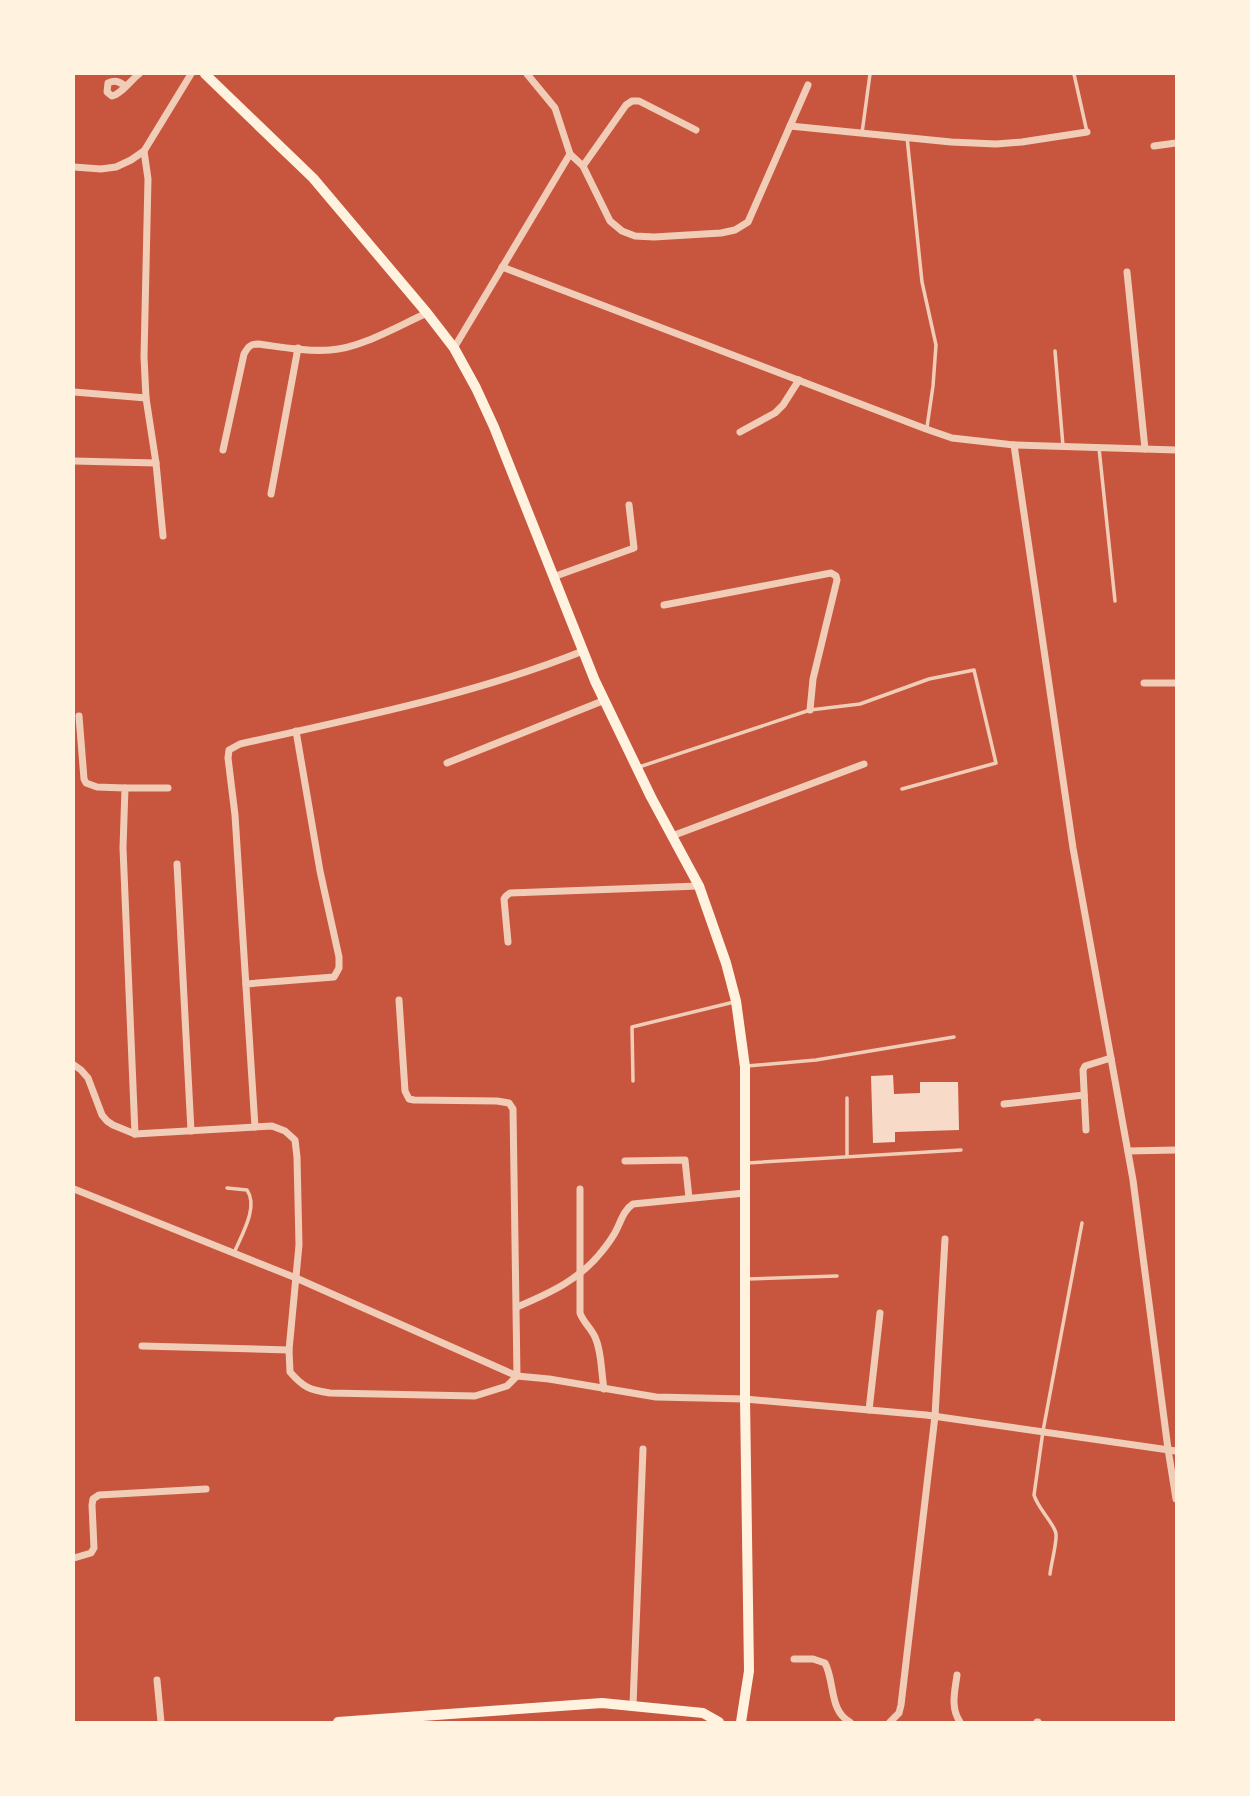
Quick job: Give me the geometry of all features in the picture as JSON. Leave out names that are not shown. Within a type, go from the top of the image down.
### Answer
[{"type":"main road","points":[[211,75],[313,178],[454,348],[494,427],[604,701],[699,886],[718,938],[736,1001],[745,1066],[745,1399],[749,1671],[741,1723]]},
{"type":"main road","points":[[342,1722],[418,1720],[602,1703],[703,1713],[719,1723]]},
{"type":"street","points":[[125,86],[139,74]]},
{"type":"street","points":[[74,167],[116,167],[145,151],[191,74]]},
{"type":"street","points":[[527,74],[555,108],[570,154],[583,166],[610,221],[622,232],[654,237],[721,233],[734,230],[748,222],[808,85]]},
{"type":"street","points":[[583,166],[626,105],[632,101],[639,101],[696,130]]},
{"type":"street","points":[[790,126],[996,144],[1087,132]]},
{"type":"street","points":[[1154,146],[1177,144]]},
{"type":"street","points":[[145,151],[148,179],[144,357],[146,398],[163,536]]},
{"type":"street","points":[[454,348],[570,154]]},
{"type":"street","points":[[502,267],[952,438],[1014,445],[1177,450]]},
{"type":"street","points":[[1127,272],[1144,449]]},
{"type":"street","points":[[223,450],[247,347],[258,344],[333,350],[363,342],[427,313]]},
{"type":"street","points":[[271,494],[298,348]]},
{"type":"street","points":[[740,432],[775,413],[799,380]]},
{"type":"street","points":[[74,392],[146,398]]},
{"type":"street","points":[[1014,445],[1073,848],[1133,1180],[1177,1499]]},
{"type":"street","points":[[74,460],[156,463]]},
{"type":"street","points":[[553,577],[634,548],[629,505]]},
{"type":"street","points":[[664,605],[831,573],[836,576],[813,679],[810,710]]},
{"type":"street","points":[[255,1127],[229,750],[240,744],[414,705],[550,664],[583,651]]},
{"type":"street","points":[[1144,683],[1177,683]]},
{"type":"street","points":[[447,763],[604,701]]},
{"type":"street","points":[[79,716],[83,779],[86,783],[97,787],[167,788]]},
{"type":"street","points":[[246,984],[334,977],[339,968],[296,731]]},
{"type":"street","points":[[672,836],[864,764]]},
{"type":"street","points":[[125,788],[123,848],[135,1133]]},
{"type":"street","points":[[177,864],[191,1130]]},
{"type":"street","points":[[508,942],[504,899],[510,893],[699,886]]},
{"type":"street","points":[[74,1065],[88,1078],[102,1115],[107,1121],[135,1133],[272,1126],[285,1131],[295,1140],[299,1245],[289,1350],[290,1372],[300,1383],[309,1390],[330,1393],[475,1396],[506,1386],[517,1376],[513,1109],[509,1103],[497,1101],[408,1099],[405,1091],[399,1000]]},
{"type":"street","points":[[1086,1129],[1083,1070],[1086,1066],[1111,1058]]},
{"type":"street","points":[[1004,1104],[1084,1095]]},
{"type":"street","points":[[1128,1151],[1177,1150]]},
{"type":"street","points":[[625,1161],[685,1160],[689,1198]]},
{"type":"street","points":[[74,1189],[296,1278],[517,1376],[656,1397],[745,1399],[935,1416],[1172,1450]]},
{"type":"street","points":[[580,1189],[580,1312],[594,1333],[604,1389]]},
{"type":"street","points":[[517,1307],[545,1295],[581,1274],[614,1236],[626,1208],[633,1204],[745,1193]]},
{"type":"street","points":[[890,1723],[899,1713],[901,1705],[935,1416],[945,1239]]},
{"type":"street","points":[[869,1410],[880,1312]]},
{"type":"street","points":[[142,1346],[289,1350]]},
{"type":"street","points":[[633,1705],[643,1449]]},
{"type":"street","points":[[74,1558],[91,1553],[94,1548],[92,1505],[93,1499],[99,1495],[206,1489]]},
{"type":"street","points":[[794,1659],[813,1659],[825,1663],[836,1707],[841,1718],[850,1723]]},
{"type":"street","points":[[957,1675],[953,1700],[960,1723]]},
{"type":"street","points":[[157,1680],[161,1723]]},
{"type":"lane","points":[[862,133],[870,74]]},
{"type":"lane","points":[[1074,74],[1087,132]]},
{"type":"lane","points":[[907,137],[922,282],[936,345],[926,429]]},
{"type":"lane","points":[[1055,351],[1063,446]]},
{"type":"lane","points":[[1099,448],[1115,601]]},
{"type":"lane","points":[[637,768],[810,710],[860,705],[929,679],[974,670],[996,763],[902,789]]},
{"type":"lane","points":[[633,1081],[632,1027],[736,1001]]},
{"type":"lane","points":[[745,1066],[816,1060],[954,1037]]},
{"type":"lane","points":[[847,1098],[847,1156]]},
{"type":"lane","points":[[745,1163],[961,1150]]},
{"type":"lane","points":[[227,1188],[247,1190],[252,1199],[249,1215],[234,1252]]},
{"type":"lane","points":[[1050,1574],[1056,1534],[1034,1495],[1043,1431],[1082,1223]]},
{"type":"lane","points":[[745,1279],[836,1276]]},
{"type":"building","points":[[893,1075],[894,1094],[920,1093],[920,1082],[958,1082],[959,1130],[895,1132],[895,1142],[873,1143],[871,1076]]}]
